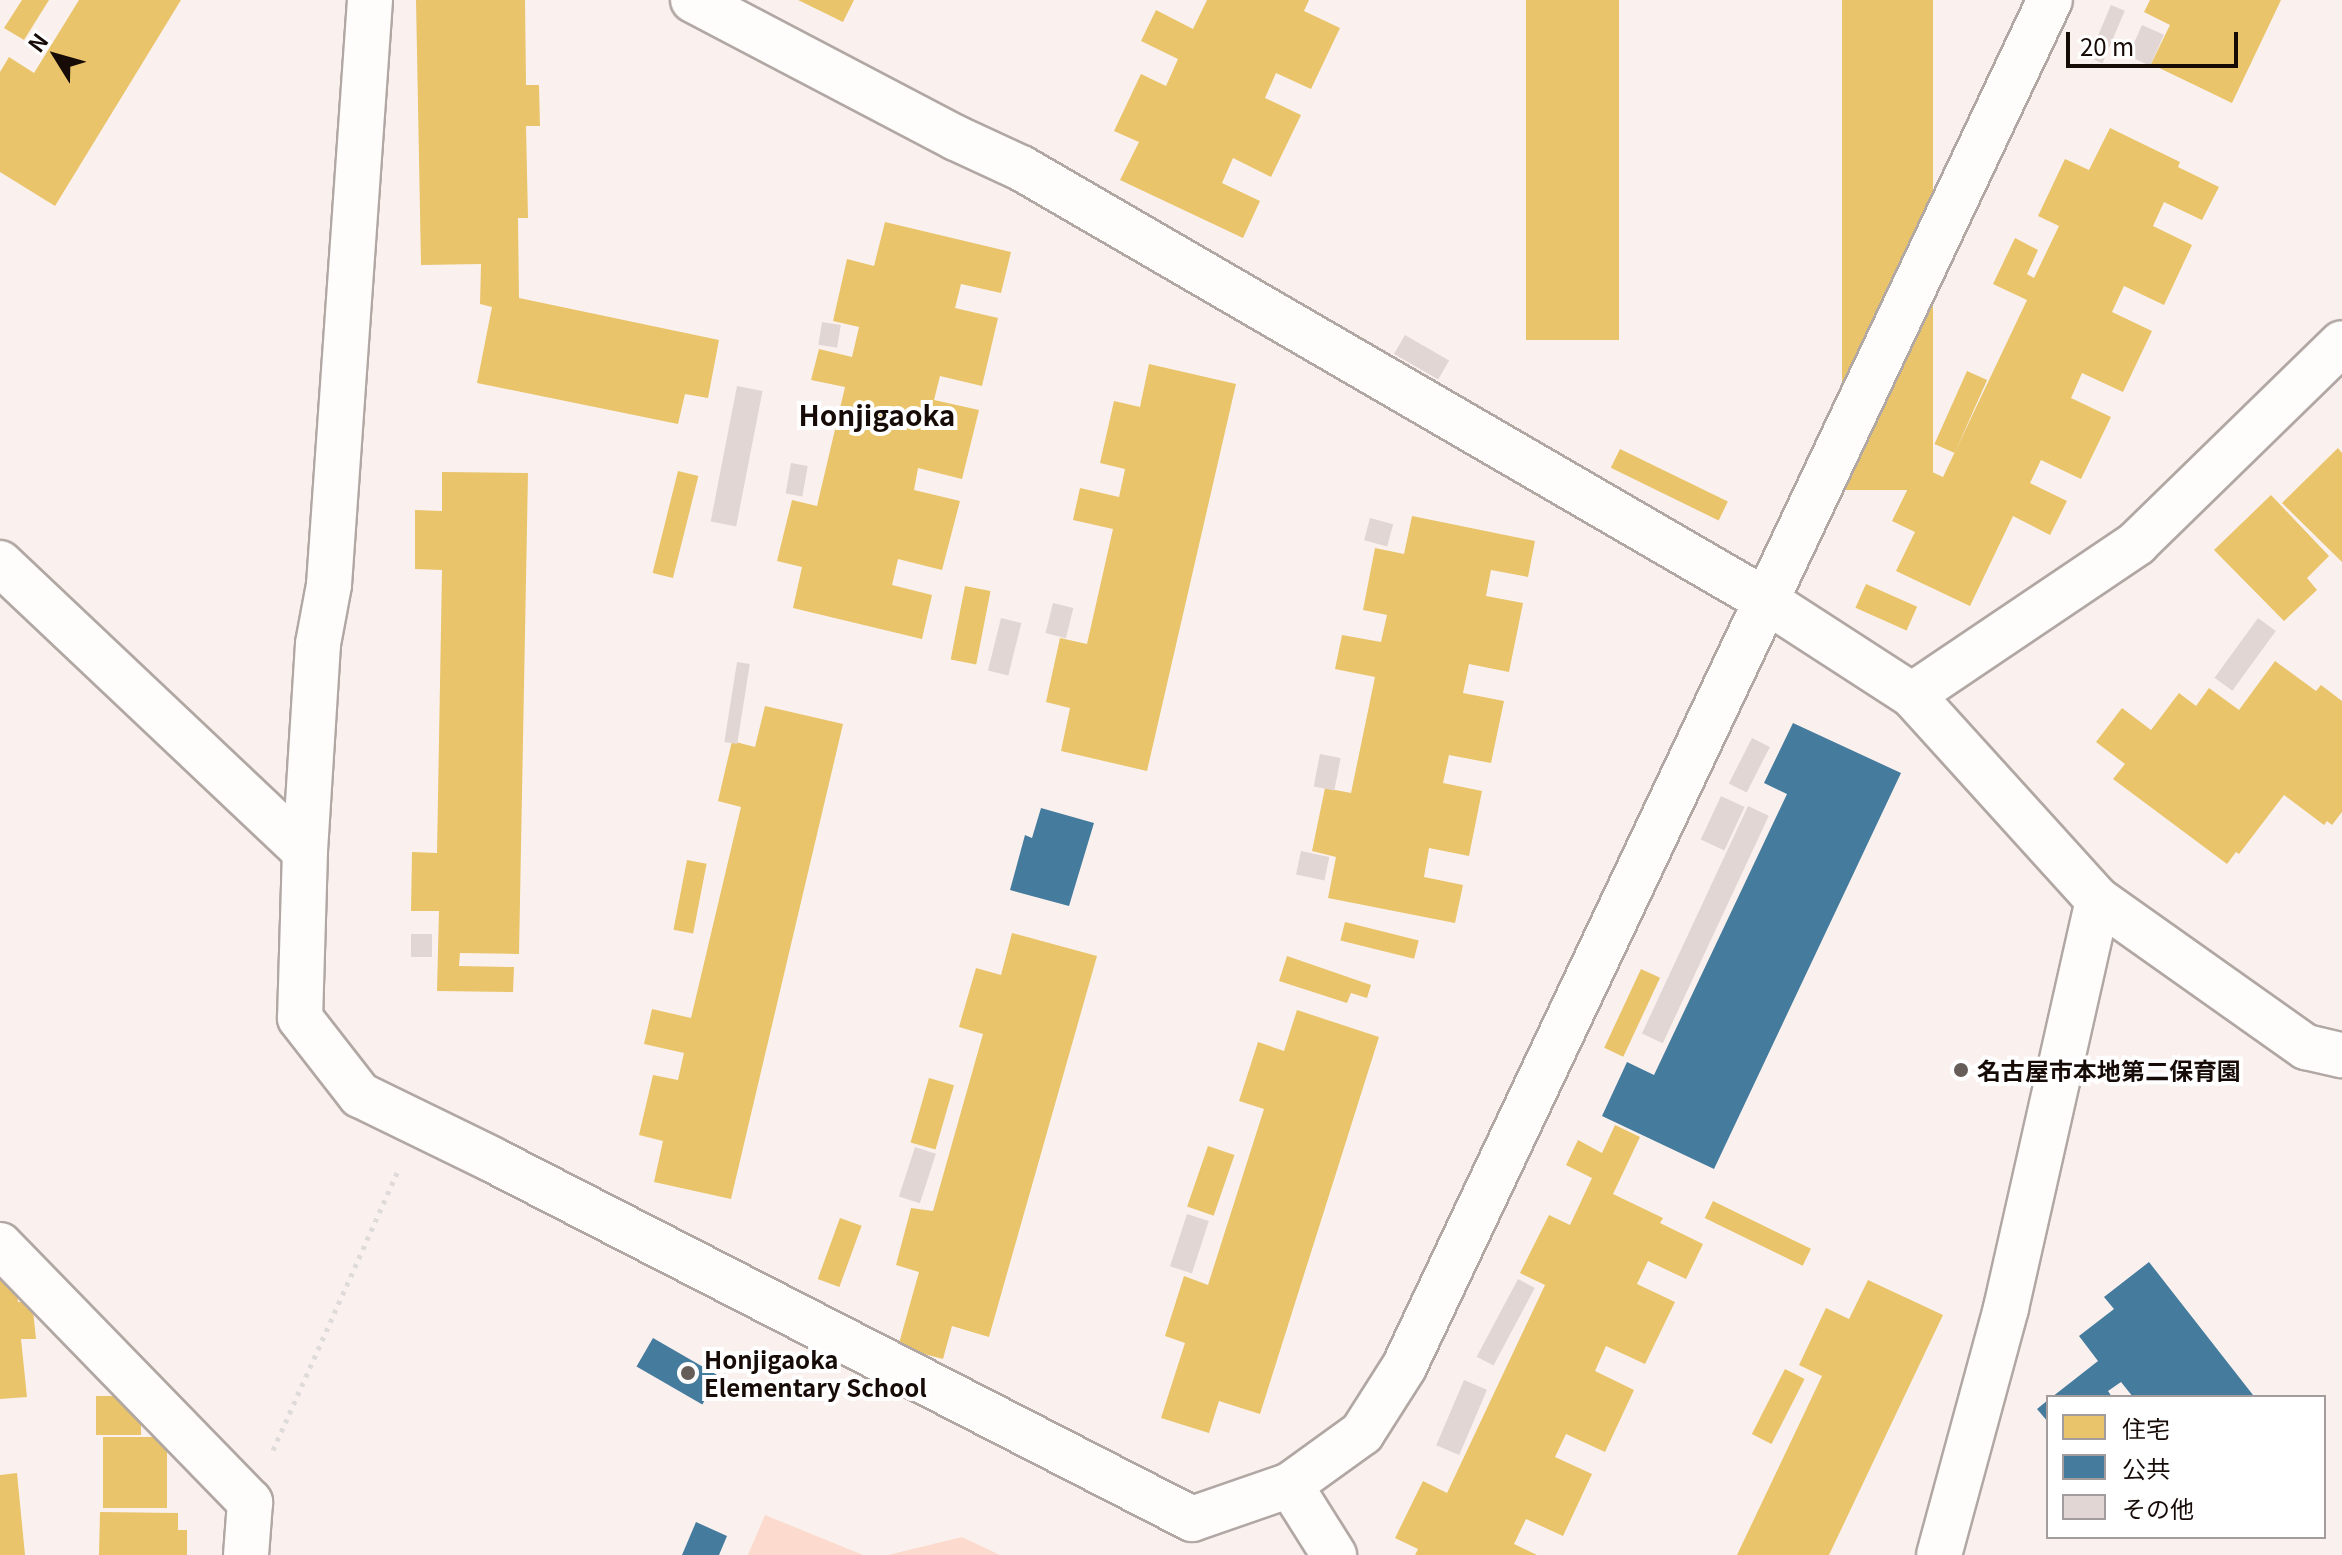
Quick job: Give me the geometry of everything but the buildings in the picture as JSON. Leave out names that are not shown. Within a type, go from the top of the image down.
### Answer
[{"type":"street","points":[[370,0],[329,585],[318,644],[305,851],[300,1018],[360,1095],[1192,1519],[1290,1485],[1362,1433],[1404,1367],[2050,0]]},
{"type":"street","points":[[693,0],[956,138],[1021,168],[1765,600],[1912,695],[2098,900],[2306,1047],[2342,1055]]},
{"type":"street","points":[[1912,695],[2137,543],[2342,343]]},
{"type":"street","points":[[0,563],[305,851]]},
{"type":"street","points":[[1939,1555],[2006,1308],[2098,900]]},
{"type":"street","points":[[0,1245],[250,1502],[246,1555]]},
{"type":"street","points":[[1290,1485],[1334,1555]]},
{"type":"path","points":[[250,1502],[418,1124]]},
{"type":"shaded area","points":[[765,1515],[863,1555],[748,1555]]},
{"type":"shaded area","points":[[962,1537],[1000,1555],[888,1555]]},
{"type":"place","name":"名古屋市本地第二保育園","points":[[1961,1070]]},
{"type":"place","name":"Honjigaoka Elementary School","points":[[688,1373]]},
{"type":"district","name":"Honjigaoka","points":[[877,414]]}]
